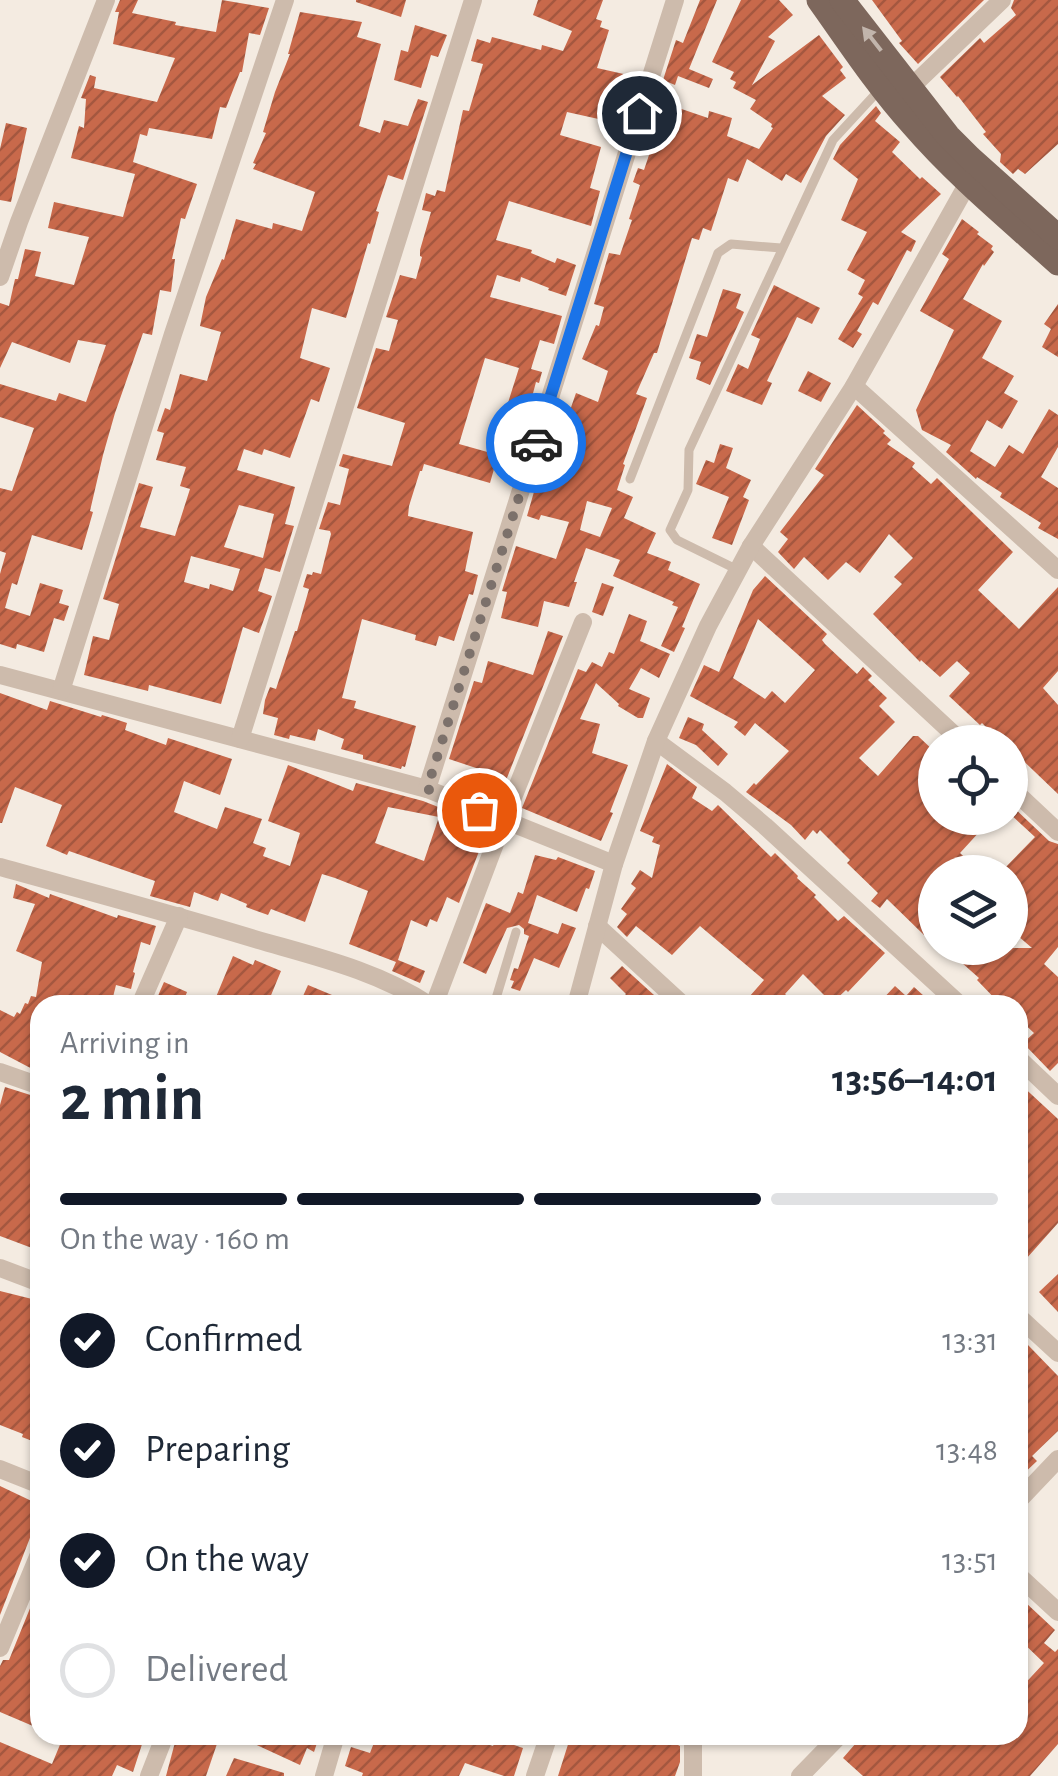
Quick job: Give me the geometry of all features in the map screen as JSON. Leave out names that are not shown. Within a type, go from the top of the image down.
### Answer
[{"type":"main road","points":[[818,0],[968,182],[1058,263]]},
{"type":"main road","points":[[842,0],[895,93],[1058,237]]},
{"type":"street","points":[[0,277],[9,220],[106,0]]},
{"type":"street","points":[[61,692],[173,334],[285,0]]},
{"type":"street","points":[[240,739],[473,0]]},
{"type":"street","points":[[427,789],[675,0]]},
{"type":"street","points":[[895,93],[1002,0]]},
{"type":"street","points":[[579,995],[614,864],[656,741],[708,626],[751,546],[854,386],[968,182]]},
{"type":"street","points":[[854,386],[1058,570]]},
{"type":"street","points":[[751,546],[944,725]]},
{"type":"street","points":[[436,995],[583,622]]},
{"type":"street","points":[[0,675],[427,789],[614,864]]},
{"type":"street","points":[[656,741],[765,826],[949,995]]},
{"type":"street","points":[[1028,804],[1058,832]]},
{"type":"street","points":[[0,867],[356,968],[415,995]]},
{"type":"street","points":[[144,995],[179,916]]},
{"type":"street","points":[[597,926],[671,995]]},
{"type":"street","points":[[1028,1068],[1058,1096]]},
{"type":"street","points":[[0,1072],[30,1082]]},
{"type":"street","points":[[0,1268],[30,1280]]},
{"type":"street","points":[[1028,1325],[1058,1353]]},
{"type":"street","points":[[1028,1490],[1058,1459]]},
{"type":"street","points":[[0,1469],[30,1482]]},
{"type":"street","points":[[0,1648],[30,1576]]},
{"type":"street","points":[[1028,1584],[1058,1612]]},
{"type":"street","points":[[149,1776],[161,1745]]},
{"type":"street","points":[[324,1776],[333,1745]]},
{"type":"street","points":[[535,1776],[546,1745]]},
{"type":"street","points":[[692,1776],[693,1745]]},
{"type":"street","points":[[800,1776],[830,1745]]},
{"type":"lane","points":[[738,570],[677,540],[670,530],[688,490],[689,450],[834,140],[895,93]]},
{"type":"lane","points":[[630,479],[718,253],[731,244],[782,248]]},
{"type":"lane","points":[[497,995],[516,932]]},
{"type":"building","points":[[120,0],[138,0],[132,13],[216,32],[222,0],[269,8],[260,35],[249,33],[242,72],[226,108],[220,107],[212,139],[149,128],[147,136],[140,134],[133,162],[197,184],[185,219],[181,218],[172,259],[171,292],[160,290],[152,335],[143,333],[115,413],[82,550],[32,535],[17,585],[12,583],[5,608],[30,616],[40,583],[63,590],[59,603],[69,606],[64,621],[54,618],[44,652],[17,644],[16,649],[0,644],[0,574],[6,553],[0,551],[0,488],[12,491],[34,428],[0,417],[0,384],[56,401],[59,393],[86,402],[106,345],[78,340],[70,363],[12,342],[0,368],[0,303],[9,306],[25,249],[41,252],[35,276],[74,285],[89,237],[48,228],[54,202],[123,217],[135,174],[71,158],[79,126],[84,128],[86,99],[81,98],[90,75],[96,77],[94,88],[157,102],[175,58],[113,44],[119,12],[115,12]]},
{"type":"building","points":[[356,0],[406,0],[401,17]]},
{"type":"building","points":[[538,0],[603,0],[596,19],[602,21],[600,27],[609,30],[597,68],[628,75],[612,122],[567,112],[560,135],[601,147],[590,188],[600,191],[591,226],[509,201],[496,240],[532,250],[531,253],[555,263],[557,258],[576,265],[566,296],[521,277],[520,282],[497,275],[490,297],[562,316],[554,344],[540,340],[531,369],[542,372],[528,412],[507,406],[519,368],[485,358],[459,444],[498,455],[490,483],[424,464],[409,506],[408,516],[473,532],[465,571],[478,575],[454,641],[439,636],[436,646],[415,640],[416,635],[362,619],[342,698],[356,701],[354,708],[416,726],[405,767],[401,769],[341,749],[344,739],[318,729],[315,741],[274,735],[278,718],[263,714],[265,700],[270,687],[276,689],[297,631],[309,589],[303,587],[307,574],[321,574],[331,534],[319,529],[328,502],[340,505],[349,469],[339,466],[343,454],[392,466],[405,423],[357,408],[376,348],[389,351],[398,320],[386,317],[400,275],[416,279],[431,212],[422,210],[426,193],[435,196],[437,190],[445,192],[463,110],[469,111],[483,64],[471,61],[477,39],[490,43],[492,37],[541,50],[542,45],[563,51],[572,31],[533,15]]},
{"type":"building","points":[[700,0],[717,0],[689,69],[713,79],[709,88],[678,76],[675,85],[663,80],[676,40],[683,43]]},
{"type":"building","points":[[741,0],[779,0],[793,15],[768,37],[775,41],[752,85],[819,35],[843,67],[840,70],[846,78],[822,96],[845,115],[826,136],[801,183],[786,174],[782,181],[747,159],[738,182],[728,178],[711,231],[703,228],[699,240],[692,238],[657,353],[636,394],[647,398],[617,490],[633,497],[624,518],[656,533],[647,553],[671,562],[668,570],[700,584],[682,627],[685,628],[674,652],[661,646],[678,607],[613,576],[620,560],[586,548],[569,607],[544,601],[538,627],[501,618],[507,592],[502,591],[516,546],[556,559],[569,522],[527,516],[538,478],[546,480],[576,393],[598,402],[608,371],[582,359],[604,307],[594,304],[609,253],[620,255],[632,220],[629,219],[640,185],[633,182],[638,168],[644,170],[662,116],[654,113],[658,101],[708,118],[709,111],[732,118],[727,136],[759,149],[773,128],[750,109],[756,100],[733,88],[736,82],[730,79],[734,72],[712,62]],"holes":[[[587,501],[612,508],[600,537],[580,530]]]},
{"type":"building","points":[[872,0],[984,0],[918,64],[899,43],[902,41]]},
{"type":"building","points":[[1014,0],[1058,0],[1058,144],[1025,174],[1018,169],[1013,174],[1000,162],[1001,154],[983,134],[986,132],[940,77],[980,38],[984,43],[1016,15],[1011,8]]},
{"type":"building","points":[[300,12],[362,22],[357,37],[381,44],[359,126],[380,133],[384,120],[408,126],[418,99],[428,102],[403,180],[388,175],[346,318],[312,308],[300,358],[330,368],[319,402],[311,399],[290,458],[264,449],[262,455],[244,449],[237,470],[295,487],[285,524],[294,526],[280,572],[265,568],[258,591],[272,596],[259,633],[243,627],[221,704],[149,685],[148,691],[84,675],[93,636],[109,640],[119,604],[103,599],[139,483],[153,487],[140,527],[175,536],[190,489],[180,486],[186,467],[156,460],[164,433],[157,431],[165,408],[170,410],[180,374],[207,381],[221,332],[200,326],[206,297],[224,260],[236,219],[272,229],[273,223],[302,231],[315,192],[253,169]],"holes":[[[239,505],[274,514],[263,558],[224,547]],[[191,556],[240,569],[233,591],[184,582]]]},
{"type":"building","points":[[415,25],[447,35],[438,57],[431,55],[421,88],[394,80],[401,50],[408,52]]},
{"type":"building","points":[[876,106],[881,113],[875,121],[900,142],[892,152],[941,194],[901,232],[916,241],[911,252],[907,250],[878,305],[873,302],[857,331],[862,334],[853,348],[838,339],[863,297],[858,294],[865,280],[847,270],[867,232],[841,220],[858,179],[833,159],[840,145]]},
{"type":"building","points":[[6,123],[27,128],[11,202],[0,200],[0,149]]},
{"type":"building","points":[[962,219],[993,246],[994,252],[963,299],[1002,321],[982,358],[1014,376],[1004,393],[1018,401],[1002,429],[987,420],[970,451],[995,467],[1009,445],[1023,454],[1049,409],[1058,415],[1058,447],[1041,477],[1058,488],[1058,539],[1038,528],[1041,523],[1000,497],[1002,493],[976,479],[946,452],[951,445],[922,430],[916,410],[954,330],[920,311],[949,259],[942,254]]},
{"type":"building","points":[[774,285],[820,308],[812,324],[797,317],[767,381],[772,383],[762,405],[726,391],[738,364],[748,369],[760,339],[751,335]]},
{"type":"building","points":[[723,289],[741,294],[736,308],[744,312],[710,385],[696,379],[701,362],[689,358],[697,334],[707,337]]},
{"type":"building","points":[[1058,304],[1058,357],[1042,347],[1051,329],[1044,324]]},
{"type":"building","points":[[808,371],[831,383],[821,402],[798,391]]},
{"type":"building","points":[[857,405],[885,431],[891,440],[887,444],[915,463],[912,467],[931,484],[937,478],[1013,552],[978,590],[1019,629],[1058,587],[1058,671],[1043,688],[1058,705],[1058,794],[1028,765],[1028,725],[980,725],[949,696],[970,673],[957,661],[940,677],[873,614],[902,584],[894,577],[913,558],[889,534],[860,573],[846,562],[828,580],[804,557],[794,569],[778,552],[788,539],[780,532],[824,475],[815,469]]},
{"type":"building","points":[[720,444],[733,448],[726,468],[751,480],[743,497],[749,500],[732,545],[712,538],[729,497],[696,484],[706,460],[714,463]]},
{"type":"building","points":[[765,576],[827,634],[822,640],[825,644],[857,674],[863,667],[872,676],[868,680],[887,698],[879,706],[895,722],[859,758],[878,776],[913,736],[918,736],[918,835],[976,835],[962,855],[918,855],[918,929],[887,899],[880,908],[871,901],[878,893],[820,830],[817,834],[813,830],[805,840],[746,792],[789,751],[755,723],[745,736],[734,727],[738,722],[690,696],[704,665],[719,672],[753,590]],"holes":[[[758,619],[815,670],[785,703],[772,691],[765,699],[733,678]]]},
{"type":"building","points":[[602,583],[614,587],[603,616],[592,612]]},
{"type":"building","points":[[629,614],[647,621],[640,641],[670,654],[659,678],[641,668],[629,689],[650,698],[643,718],[618,706],[596,683],[580,719],[600,724],[592,753],[628,765],[601,841],[522,808],[578,669],[586,672],[592,662],[602,667],[609,652],[614,654]]},
{"type":"building","points":[[548,631],[563,636],[501,793],[477,785],[482,770],[449,759],[474,681],[482,683],[488,661],[533,675]]},
{"type":"building","points":[[0,693],[47,710],[50,701],[102,715],[127,723],[125,730],[166,745],[168,738],[232,759],[220,795],[184,781],[174,812],[217,829],[225,807],[262,819],[253,843],[266,848],[263,856],[290,866],[300,833],[268,821],[288,765],[353,791],[356,783],[423,801],[479,823],[474,838],[483,841],[459,903],[447,897],[437,922],[430,919],[427,927],[411,920],[398,960],[425,971],[420,983],[392,971],[396,962],[349,944],[368,891],[335,878],[322,874],[305,922],[271,909],[268,915],[221,893],[218,901],[194,892],[190,907],[150,896],[155,881],[46,846],[62,805],[15,787],[0,823]],"holes":[[[388,807],[439,817],[424,861],[375,843]]]},
{"type":"building","points":[[688,717],[704,724],[702,730],[728,754],[718,766],[696,745],[679,738]]},
{"type":"building","points":[[667,764],[697,787],[692,798],[712,811],[718,805],[771,857],[775,853],[838,921],[844,916],[885,953],[841,995],[824,995],[803,974],[786,995],[751,995],[764,980],[700,926],[672,955],[636,926],[627,937],[617,927],[627,914],[621,909],[636,888],[631,884],[640,870],[652,878],[660,845],[652,842],[654,837],[640,831]]},
{"type":"building","points":[[1028,821],[1049,841],[1058,844],[1058,947],[1044,964],[1058,977],[1058,1063],[1050,1071],[1028,1048],[1028,1038],[1034,1033],[1028,1027],[1028,995],[991,995],[964,965],[1028,965],[1028,948],[1032,948],[1028,945],[1028,855],[1018,855],[1035,837],[1028,831]]},
{"type":"building","points":[[535,855],[556,860],[558,857],[595,871],[577,912],[537,895],[528,923],[558,934],[562,923],[576,928],[559,968],[534,958],[520,991],[511,988],[514,981],[510,980],[529,936],[519,925],[507,928],[486,974],[463,963],[486,903],[510,913],[518,892],[523,894]]},
{"type":"building","points":[[16,884],[49,898],[50,894],[117,918],[118,915],[156,926],[150,945],[141,942],[131,989],[116,985],[114,995],[36,995],[42,962],[16,951],[35,904],[13,898]]},
{"type":"building","points":[[233,956],[281,971],[271,995],[217,995]]},
{"type":"building","points":[[622,966],[654,995],[625,995],[610,978]]},
{"type":"building","points":[[164,982],[187,992],[186,995],[158,995]]},
{"type":"building","points":[[308,985],[332,995],[304,995]]},
{"type":"building","points":[[895,986],[905,995],[886,995]]},
{"type":"building","points":[[914,987],[923,995],[907,995]]},
{"type":"building","points":[[30,999],[30,1068],[0,1052],[0,1010],[14,1017]]},
{"type":"building","points":[[5,1087],[30,1095],[30,1247],[0,1236],[0,1105]]},
{"type":"building","points":[[1028,1091],[1058,1119],[1058,1223],[1028,1257]]},
{"type":"building","points":[[1058,1274],[1058,1312],[1039,1292]]},
{"type":"building","points":[[0,1291],[30,1298],[30,1440],[0,1425]]},
{"type":"building","points":[[1028,1345],[1058,1376],[1058,1431],[1032,1456],[1037,1461],[1028,1470]]},
{"type":"building","points":[[0,1486],[30,1500],[30,1538],[0,1615]]},
{"type":"building","points":[[1028,1605],[1055,1630],[1044,1643],[1055,1652],[1058,1649],[1058,1744],[1030,1776],[863,1776],[843,1758],[854,1745],[1028,1745],[1028,1680],[1044,1663],[1028,1648]]},
{"type":"building","points":[[30,1608],[30,1725],[0,1712],[0,1666],[3,1660],[9,1660]]},
{"type":"building","points":[[0,1742],[52,1764],[60,1745],[142,1745],[133,1772],[117,1765],[112,1776],[0,1776]]},
{"type":"building","points":[[174,1745],[217,1745],[206,1776],[166,1776]]},
{"type":"building","points":[[257,1745],[316,1745],[314,1752],[307,1748],[300,1765]]},
{"type":"building","points":[[373,1745],[523,1748],[514,1776],[465,1763],[459,1776],[362,1776],[363,1773],[345,1766],[351,1747],[370,1753]]},
{"type":"building","points":[[568,1745],[680,1746],[675,1776],[558,1776]]},
{"type":"building","points":[[234,1758],[284,1773],[284,1776],[226,1776]]},
{"type":"way so far","points":[[479,810],[427,789],[536,443]]},
{"type":"route","points":[[536,443],[639,113]]}]
